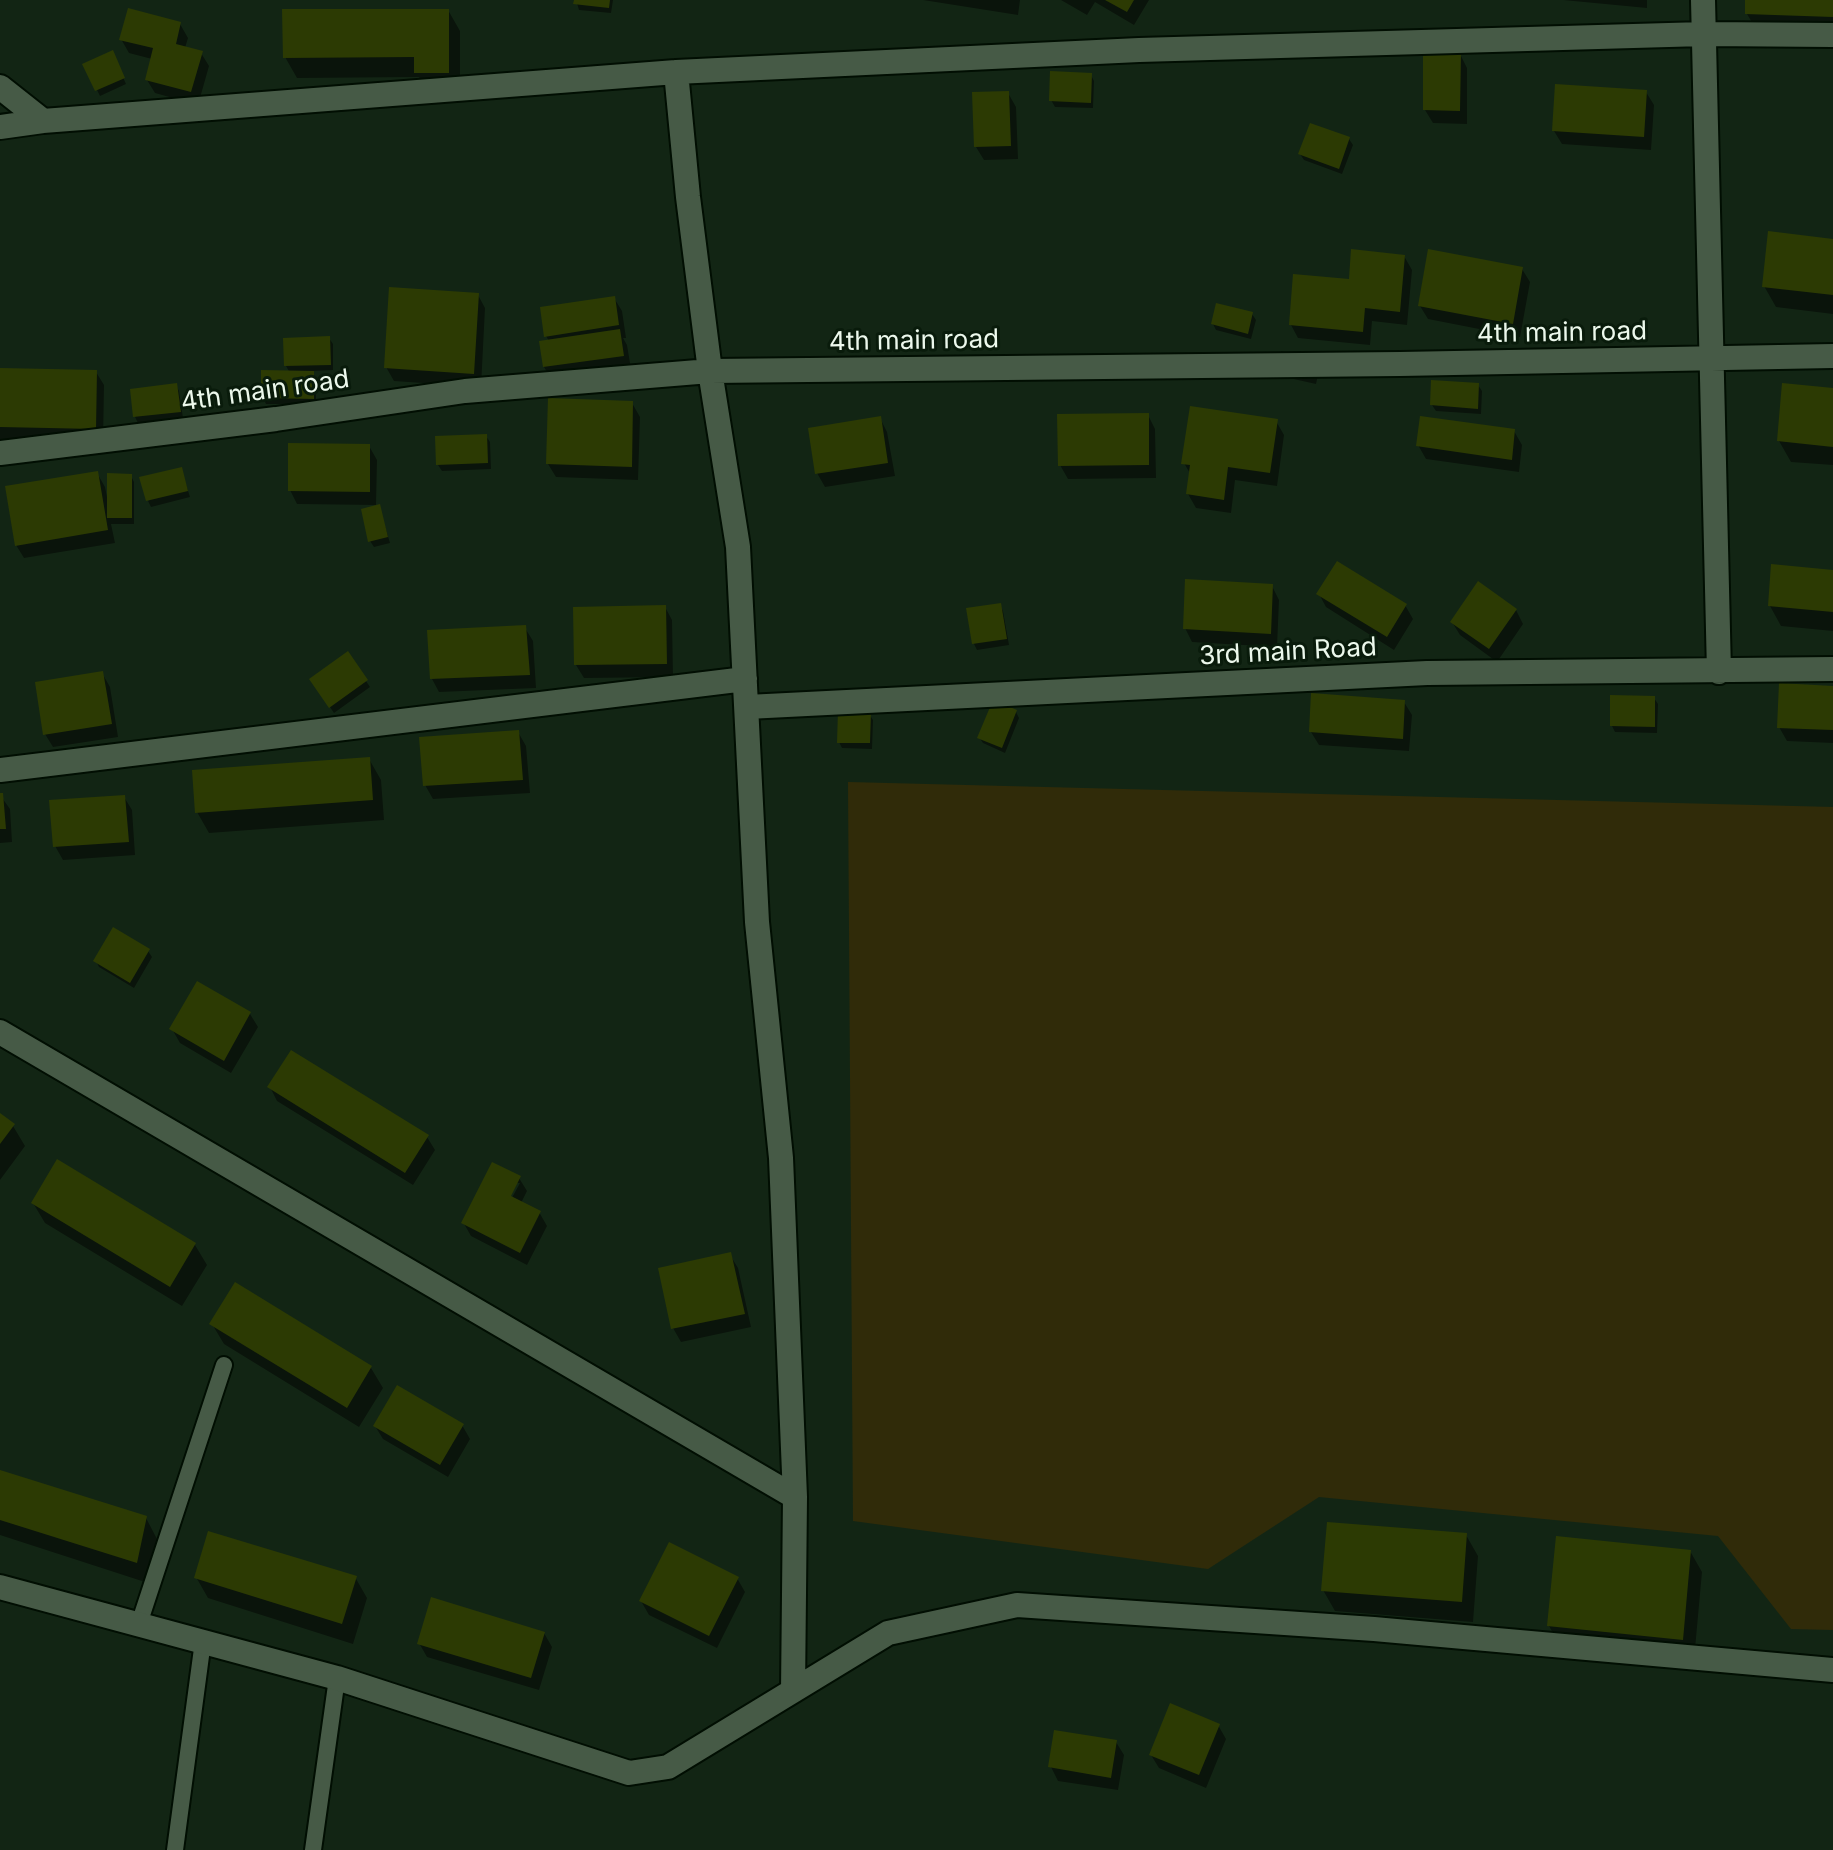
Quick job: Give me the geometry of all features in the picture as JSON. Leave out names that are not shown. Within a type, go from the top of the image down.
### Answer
[{"type":"street","points":[[1703,0],[1719,672]]},
{"type":"street","points":[[0,127],[43,121],[676,72],[1139,50],[1704,34],[1833,35]]},
{"type":"street","points":[[676,72],[710,371],[738,547],[757,922],[781,1158],[795,1497],[793,1691]]},
{"type":"street","points":[[0,87],[43,121]]},
{"type":"street","name":"4th main road","points":[[0,453],[276,419],[465,391],[710,371],[1833,356]]},
{"type":"street","name":"3rd main Road","points":[[747,707],[1427,673],[1833,669]]},
{"type":"street","points":[[0,770],[745,679]]},
{"type":"street","points":[[0,1032],[795,1497]]},
{"type":"street","points":[[0,1587],[337,1678],[629,1773],[668,1767],[888,1633],[1017,1605],[1374,1629],[1833,1670]]},
{"type":"lane","points":[[139,1624],[224,1365]]},
{"type":"lane","points":[[175,1850],[203,1641]]},
{"type":"lane","points":[[313,1850],[337,1678]]},
{"type":"shaded area","points":[[848,782],[1833,807],[1833,1630],[1791,1629],[1718,1536],[1319,1497],[1208,1569],[853,1521]]},
{"type":"building","points":[[574,0],[610,0],[609,8],[573,4]]},
{"type":"building","points":[[1105,0],[1134,0],[1127,12]]},
{"type":"building","points":[[1745,0],[1833,0],[1833,17],[1745,14]]},
{"type":"building","points":[[128,8],[181,22],[176,44],[203,51],[191,92],[145,80],[153,48],[119,40]]},
{"type":"building","points":[[282,9],[449,9],[449,73],[414,73],[414,57],[283,58]]},
{"type":"building","points":[[113,50],[125,78],[95,91],[82,64]]},
{"type":"building","points":[[1423,52],[1461,52],[1460,111],[1423,110]]},
{"type":"building","points":[[1050,71],[1092,73],[1091,103],[1049,101]]},
{"type":"building","points":[[1555,84],[1647,90],[1644,137],[1552,131]]},
{"type":"building","points":[[1009,91],[1011,146],[974,147],[972,92]]},
{"type":"building","points":[[1310,123],[1350,137],[1339,169],[1298,154]]},
{"type":"building","points":[[1768,231],[1833,239],[1833,295],[1762,287]]},
{"type":"building","points":[[1351,249],[1405,255],[1400,312],[1365,308],[1363,332],[1289,325],[1293,274],[1349,279]]},
{"type":"building","points":[[1428,249],[1523,267],[1513,324],[1418,306]]},
{"type":"building","points":[[389,287],[479,293],[474,374],[384,368]]},
{"type":"building","points":[[615,296],[619,325],[544,337],[540,307]]},
{"type":"building","points":[[1216,303],[1253,312],[1248,334],[1211,324]]},
{"type":"building","points":[[620,329],[624,356],[543,367],[539,341]]},
{"type":"building","points":[[330,336],[331,365],[284,366],[283,338]]},
{"type":"building","points":[[0,368],[97,370],[96,429],[0,427]]},
{"type":"building","points":[[261,370],[314,371],[314,399],[261,398]]},
{"type":"building","points":[[1431,380],[1479,383],[1478,409],[1430,405]]},
{"type":"building","points":[[177,383],[181,412],[133,417],[130,389]]},
{"type":"building","points":[[1782,383],[1833,388],[1833,447],[1777,441]]},
{"type":"building","points":[[548,398],[633,401],[632,467],[546,464]]},
{"type":"building","points":[[1190,406],[1278,419],[1270,473],[1228,467],[1224,500],[1186,494],[1190,465],[1181,464]]},
{"type":"building","points":[[1149,413],[1149,465],[1058,466],[1057,414]]},
{"type":"building","points":[[881,416],[888,463],[815,474],[808,428]]},
{"type":"building","points":[[1420,416],[1515,429],[1512,460],[1416,446]]},
{"type":"building","points":[[487,434],[488,463],[436,465],[435,436]]},
{"type":"building","points":[[288,443],[370,444],[370,492],[288,491]]},
{"type":"building","points":[[182,467],[188,491],[146,501],[139,477]]},
{"type":"building","points":[[98,471],[108,530],[15,546],[5,486]]},
{"type":"building","points":[[107,473],[132,474],[132,518],[107,518]]},
{"type":"building","points":[[380,504],[388,537],[368,542],[361,509]]},
{"type":"building","points":[[1337,561],[1407,604],[1387,637],[1316,594]]},
{"type":"building","points":[[1771,564],[1833,570],[1833,612],[1768,606]]},
{"type":"building","points":[[1185,579],[1273,584],[1271,634],[1183,629]]},
{"type":"building","points":[[1478,581],[1517,609],[1489,649],[1450,622]]},
{"type":"building","points":[[1001,603],[1007,639],[972,644],[966,608]]},
{"type":"building","points":[[666,605],[667,664],[574,665],[573,607]]},
{"type":"building","points":[[526,625],[530,675],[430,679],[427,630]]},
{"type":"building","points":[[348,651],[368,680],[329,708],[309,679]]},
{"type":"building","points":[[103,671],[112,724],[43,735],[35,682]]},
{"type":"building","points":[[1779,683],[1833,686],[1833,730],[1777,728]]},
{"type":"building","points":[[1311,693],[1405,700],[1403,739],[1309,732]]},
{"type":"building","points":[[1610,695],[1655,696],[1655,727],[1610,726]]},
{"type":"building","points":[[993,700],[1017,710],[1002,748],[977,738]]},
{"type":"building","points":[[838,711],[871,712],[870,743],[837,743]]},
{"type":"building","points":[[519,730],[523,780],[423,786],[419,737]]},
{"type":"building","points":[[370,757],[373,800],[195,813],[192,770]]},
{"type":"building","points":[[0,793],[3,793],[6,829],[0,829]]},
{"type":"building","points":[[125,795],[129,842],[53,847],[49,800]]},
{"type":"building","points":[[113,927],[150,949],[130,983],[93,961]]},
{"type":"building","points":[[197,981],[251,1012],[224,1061],[169,1029]]},
{"type":"building","points":[[291,1050],[429,1135],[405,1173],[267,1087]]},
{"type":"building","points":[[0,1113],[15,1124],[0,1144]]},
{"type":"building","points":[[57,1159],[196,1243],[170,1287],[31,1203]]},
{"type":"building","points":[[492,1162],[521,1176],[511,1196],[541,1211],[520,1253],[461,1223]]},
{"type":"building","points":[[731,1252],[745,1314],[671,1329],[658,1268]]},
{"type":"building","points":[[235,1282],[372,1366],[347,1408],[209,1324]]},
{"type":"building","points":[[397,1385],[464,1424],[440,1465],[373,1426]]},
{"type":"building","points":[[0,1470],[147,1516],[137,1563],[0,1520]]},
{"type":"building","points":[[1327,1522],[1467,1533],[1462,1602],[1321,1591]]},
{"type":"building","points":[[208,1531],[357,1576],[342,1624],[194,1578]]},
{"type":"building","points":[[1556,1536],[1691,1550],[1683,1640],[1547,1626]]},
{"type":"building","points":[[669,1542],[739,1577],[709,1636],[639,1601]]},
{"type":"building","points":[[431,1597],[545,1632],[531,1678],[417,1644]]},
{"type":"building","points":[[1170,1703],[1220,1724],[1199,1775],[1149,1755]]},
{"type":"building","points":[[1054,1730],[1117,1740],[1111,1778],[1048,1767]]}]
